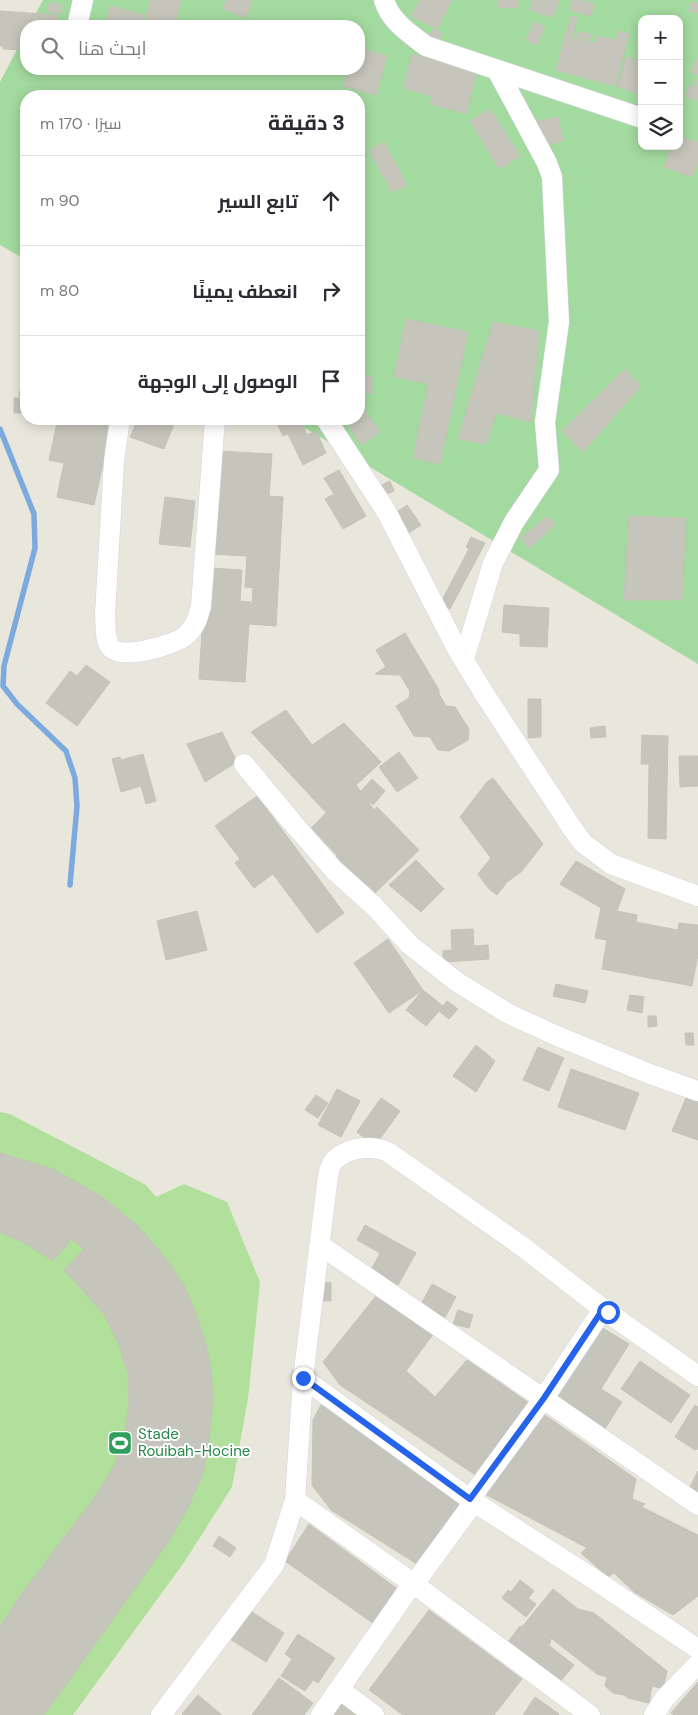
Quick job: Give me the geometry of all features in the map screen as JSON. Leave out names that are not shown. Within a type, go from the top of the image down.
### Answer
[{"type":"street","points":[[78,20],[83,0]]},
{"type":"street","points":[[384,0],[388,11],[405,30],[426,46],[638,117]]},
{"type":"street","points":[[464,659],[493,563],[514,522],[549,470],[545,422],[559,322],[552,177],[547,163],[497,70]]},
{"type":"street","points":[[119,425],[114,461],[105,614],[110,647],[124,653],[169,646],[186,636],[194,628],[198,618],[201,606],[215,425]]},
{"type":"street","points":[[330,425],[386,511],[464,659],[529,765],[583,843],[611,864],[698,896]]},
{"type":"street","points":[[244,764],[334,870],[374,906],[410,945],[457,982],[509,1014],[557,1036],[650,1074],[698,1091]]},
{"type":"street","points":[[161,1715],[274,1565],[295,1500],[303,1378],[328,1176],[337,1158],[352,1150],[374,1147],[388,1152],[523,1247],[603,1309],[698,1376]]},
{"type":"street","points":[[320,1245],[698,1505]]},
{"type":"street","points":[[321,1715],[544,1398],[603,1309]]},
{"type":"street","points":[[303,1378],[472,1500],[698,1649]]},
{"type":"street","points":[[295,1500],[414,1584],[590,1715]]},
{"type":"street","points":[[654,1715],[665,1698],[698,1664]]},
{"type":"street","points":[[339,1689],[374,1715]]},
{"type":"green space","points":[[43,0],[698,0],[698,664],[300,425],[365,425],[365,90],[20,90],[20,257],[0,245],[0,82],[20,44],[20,75],[365,75],[365,20],[32,20]]},
{"type":"green space","name":"Stade Rouibah-Hocine","points":[[0,1112],[10,1114],[146,1185],[156,1197],[184,1184],[227,1202],[260,1282],[248,1399],[232,1487],[185,1561],[73,1715],[0,1715]]},
{"type":"building","points":[[150,0],[181,0],[176,20],[145,20]]},
{"type":"building","points":[[226,0],[252,0],[246,18],[223,9]]},
{"type":"building","points":[[420,0],[452,0],[437,29],[411,16]]},
{"type":"building","points":[[498,0],[518,0],[518,8],[498,7]]},
{"type":"building","points":[[533,0],[559,0],[553,17],[530,10]]},
{"type":"building","points":[[572,0],[594,4],[591,16],[569,10]]},
{"type":"building","points":[[49,3],[62,4],[61,13],[48,12]]},
{"type":"building","points":[[690,3],[698,3],[698,12],[689,12]]},
{"type":"building","points":[[110,6],[144,15],[143,20],[106,20]]},
{"type":"building","points":[[0,11],[57,15],[57,20],[20,20],[20,50],[3,49],[3,46],[0,46]]},
{"type":"building","points":[[571,16],[578,18],[572,37],[595,43],[597,36],[616,40],[618,31],[629,34],[615,86],[556,70]]},
{"type":"building","points":[[534,22],[545,27],[537,45],[526,40]]},
{"type":"building","points":[[433,29],[442,33],[438,42],[429,38]]},
{"type":"building","points":[[577,32],[591,34],[591,39],[577,38]]},
{"type":"building","points":[[365,50],[387,56],[376,95],[365,92],[365,90],[343,86],[346,75],[365,75]]},
{"type":"building","points":[[412,54],[477,71],[466,114],[430,104],[432,96],[403,88]]},
{"type":"building","points":[[698,56],[698,75],[691,72]]},
{"type":"building","points":[[626,57],[638,61],[638,94],[617,87]]},
{"type":"building","points":[[698,77],[698,101],[686,96],[690,85],[694,87]]},
{"type":"building","points":[[490,109],[520,156],[499,169],[470,121]]},
{"type":"building","points":[[558,117],[563,141],[543,146],[538,121]]},
{"type":"building","points":[[683,137],[698,143],[698,161],[692,177],[664,167],[670,150],[683,150]]},
{"type":"building","points":[[384,142],[407,185],[392,192],[369,150]]},
{"type":"building","points":[[406,319],[468,332],[440,464],[413,458],[428,384],[394,377]]},
{"type":"building","points":[[493,322],[539,331],[531,422],[496,413],[486,444],[458,439]]},
{"type":"building","points":[[625,369],[641,386],[583,452],[562,431]]},
{"type":"building","points":[[372,376],[372,393],[365,393],[365,377]]},
{"type":"building","points":[[14,398],[20,398],[20,413],[14,413]]},
{"type":"building","points":[[365,411],[380,432],[362,445],[348,425],[365,425]]},
{"type":"building","points":[[57,425],[112,425],[94,505],[57,497],[64,463],[49,460]]},
{"type":"building","points":[[135,425],[174,425],[164,449],[130,437]]},
{"type":"building","points":[[278,425],[303,425],[307,435],[316,431],[326,453],[303,465],[288,434],[283,436]]},
{"type":"building","points":[[217,451],[272,454],[269,496],[283,497],[276,626],[249,624],[245,682],[199,679],[204,600],[209,568],[242,570],[240,601],[251,602],[250,604],[252,605],[253,588],[245,587],[247,556],[211,554]]},
{"type":"building","points":[[339,470],[366,516],[343,529],[325,499],[334,494],[324,478]]},
{"type":"building","points":[[390,481],[394,491],[384,495],[380,486]]},
{"type":"building","points":[[165,497],[195,501],[190,547],[159,544]]},
{"type":"building","points":[[407,505],[421,525],[409,533],[395,513]]},
{"type":"building","points":[[548,516],[556,525],[529,548],[520,538]]},
{"type":"building","points":[[629,516],[686,518],[682,600],[624,600]]},
{"type":"building","points":[[471,537],[485,543],[450,609],[440,604],[469,549],[466,547]]},
{"type":"building","points":[[504,605],[549,608],[547,647],[520,646],[520,634],[502,632]]},
{"type":"building","points":[[405,633],[439,690],[439,694],[446,706],[455,707],[469,729],[468,740],[449,751],[438,750],[430,737],[414,736],[396,706],[409,698],[410,691],[400,675],[375,674],[386,667],[376,650]]},
{"type":"building","points":[[86,665],[110,682],[77,726],[46,703],[70,671],[77,676]]},
{"type":"building","points":[[528,699],[541,699],[541,737],[528,738]]},
{"type":"building","points":[[286,710],[312,745],[344,723],[381,762],[356,785],[374,810],[347,835],[251,732]]},
{"type":"building","points":[[605,726],[606,737],[591,738],[590,728]]},
{"type":"building","points":[[222,732],[237,762],[205,782],[187,744]]},
{"type":"building","points":[[642,735],[668,736],[666,839],[648,838],[649,764],[641,764]]},
{"type":"building","points":[[399,752],[418,778],[397,792],[379,767]]},
{"type":"building","points":[[143,754],[156,801],[146,804],[141,786],[121,792],[112,759],[120,757],[121,760]]},
{"type":"building","points":[[679,756],[698,756],[698,786],[680,787]]},
{"type":"building","points":[[493,778],[543,844],[521,872],[507,882],[497,895],[489,889],[478,874],[491,858],[460,817],[487,782]]},
{"type":"building","points":[[372,779],[385,791],[373,805],[359,793]]},
{"type":"building","points":[[257,796],[344,913],[317,933],[273,874],[254,888],[235,863],[240,859],[215,826]]},
{"type":"building","points":[[336,803],[358,825],[377,807],[419,850],[371,897],[333,859],[337,855],[311,828]]},
{"type":"building","points":[[416,860],[444,889],[421,912],[389,885]]},
{"type":"building","points":[[576,861],[625,889],[615,916],[560,884]]},
{"type":"building","points":[[601,908],[637,915],[636,922],[698,934],[698,955],[692,986],[602,969],[607,940],[595,938]]},
{"type":"building","points":[[197,911],[207,950],[166,960],[157,921]]},
{"type":"building","points":[[679,923],[698,925],[698,933],[678,931]]},
{"type":"building","points":[[473,929],[474,946],[488,945],[489,959],[443,962],[443,951],[452,950],[451,930]]},
{"type":"building","points":[[388,939],[423,990],[389,1013],[354,963]]},
{"type":"building","points":[[556,984],[588,991],[585,1003],[553,996]]},
{"type":"building","points":[[423,990],[443,1006],[447,1001],[458,1009],[449,1019],[439,1011],[426,1026],[406,1010]]},
{"type":"building","points":[[630,995],[644,997],[642,1013],[627,1010]]},
{"type":"building","points":[[648,1016],[656,1016],[657,1026],[648,1027]]},
{"type":"building","points":[[685,1033],[693,1033],[694,1045],[686,1045]]},
{"type":"building","points":[[476,1045],[495,1061],[476,1092],[453,1076]]},
{"type":"building","points":[[538,1047],[564,1058],[549,1091],[523,1080]]},
{"type":"building","points":[[571,1069],[639,1093],[625,1130],[558,1107]]},
{"type":"building","points":[[337,1089],[360,1101],[341,1137],[318,1125]]},
{"type":"building","points":[[689,1091],[698,1094],[698,1140],[672,1131]]},
{"type":"building","points":[[316,1095],[328,1103],[318,1118],[305,1110]]},
{"type":"building","points":[[381,1098],[400,1111],[375,1146],[357,1132]]},
{"type":"building","points":[[0,1153],[53,1169],[101,1196],[138,1226],[167,1260],[184,1285],[205,1340],[211,1370],[213,1398],[208,1449],[203,1473],[188,1508],[170,1540],[44,1715],[0,1715],[0,1626],[20,1596],[96,1495],[114,1466],[124,1437],[129,1405],[128,1374],[118,1343],[104,1314],[64,1270],[84,1249],[72,1239],[53,1261],[23,1242],[0,1232]]},
{"type":"building","points":[[365,1225],[416,1253],[398,1285],[371,1270],[380,1253],[357,1240]]},
{"type":"building","points":[[321,1282],[331,1283],[331,1301],[321,1301]]},
{"type":"building","points":[[432,1284],[456,1297],[442,1323],[418,1310]]},
{"type":"building","points":[[377,1295],[434,1333],[406,1371],[435,1397],[467,1360],[529,1403],[477,1476],[340,1385],[323,1362]]},
{"type":"building","points":[[458,1310],[473,1315],[469,1328],[453,1324]]},
{"type":"building","points":[[601,1327],[629,1344],[601,1389],[622,1402],[604,1430],[556,1400]]},
{"type":"building","points":[[640,1361],[690,1395],[671,1423],[621,1389]]},
{"type":"building","points":[[321,1405],[460,1504],[417,1564],[331,1510],[312,1485],[313,1420]]},
{"type":"building","points":[[695,1405],[698,1407],[698,1450],[675,1437]]},
{"type":"building","points":[[542,1413],[636,1479],[632,1499],[645,1504],[642,1507],[698,1535],[698,1596],[673,1615],[634,1592],[614,1573],[608,1577],[581,1553],[587,1548],[485,1494]]},
{"type":"building","points":[[698,1471],[698,1499],[687,1493]]},
{"type":"building","points":[[309,1524],[396,1588],[374,1624],[285,1561]]},
{"type":"building","points":[[219,1536],[236,1548],[230,1557],[213,1546]]},
{"type":"building","points":[[520,1580],[534,1591],[528,1598],[536,1604],[526,1617],[502,1598],[508,1590],[511,1592]]},
{"type":"building","points":[[553,1589],[578,1609],[594,1613],[667,1671],[663,1689],[652,1686],[649,1703],[613,1693],[605,1686],[607,1677],[597,1674],[551,1638],[550,1644],[547,1644],[574,1665],[559,1683],[508,1642]]},
{"type":"building","points":[[249,1610],[284,1633],[266,1662],[230,1639]]},
{"type":"building","points":[[429,1610],[522,1679],[494,1715],[403,1715],[369,1690]]},
{"type":"building","points":[[298,1634],[335,1658],[318,1683],[313,1680],[305,1691],[281,1676],[292,1659],[285,1654]]},
{"type":"building","points":[[279,1678],[313,1703],[304,1715],[252,1715]]},
{"type":"building","points":[[698,1682],[698,1715],[674,1715],[671,1713]]},
{"type":"building","points":[[198,1695],[222,1715],[183,1715]]},
{"type":"building","points":[[535,1697],[559,1714],[523,1715]]},
{"type":"building","points":[[339,1701],[359,1715],[329,1715]]},
{"type":"waterway","points":[[0,429],[34,514],[35,548],[4,666],[3,686],[17,704],[66,751],[75,778],[77,806],[70,885]]},
{"type":"place","name":"Stade Rouibah-Hocine","points":[[120,1443]]},
{"type":"route","points":[[303,1378],[470,1499],[544,1398],[603,1309],[608,1312]]}]
